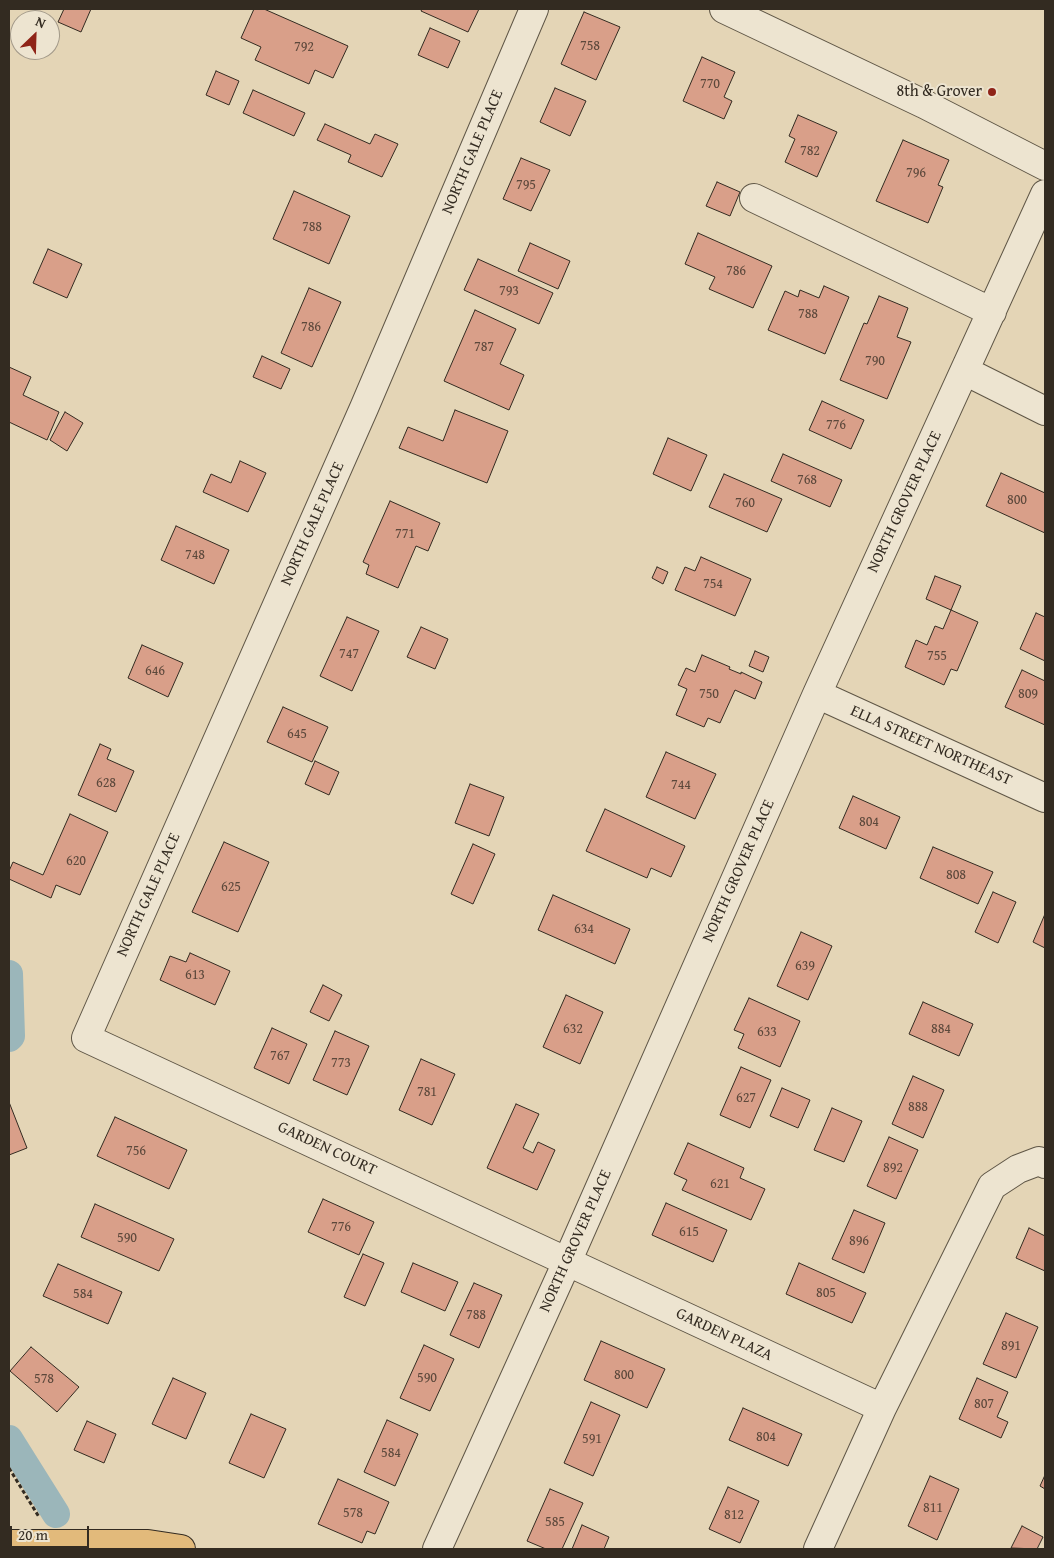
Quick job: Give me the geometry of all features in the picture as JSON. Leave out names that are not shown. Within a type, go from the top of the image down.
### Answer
[{"type":"main road","points":[[9,1544],[148,1544],[181,1549]]},
{"type":"street","name":"NORTH GALE PLACE","points":[[86,1038],[360,417],[534,9]]},
{"type":"street","points":[[724,9],[924,104],[1045,166]]},
{"type":"street","name":"NORTH GROVER PLACE","points":[[437,1549],[567,1262],[817,694],[1045,194]]},
{"type":"street","points":[[754,198],[992,312]]},
{"type":"street","points":[[965,371],[1045,411]]},
{"type":"street","name":"ELLA STREET NORTHEAST","points":[[817,694],[1045,798]]},
{"type":"street","name":"GARDEN COURT","points":[[86,1038],[567,1262]]},
{"type":"street","points":[[818,1549],[882,1408],[992,1186],[1018,1169],[1039,1161],[1045,1164]]},
{"type":"street","name":"GARDEN PLAZA","points":[[567,1262],[882,1408]]},
{"type":"path","points":[[9,1468],[55,1543]]},
{"type":"building","points":[[64,9],[91,9],[81,32],[60,23]]},
{"type":"building","points":[[254,9],[264,9],[348,46],[333,78],[315,70],[309,84],[255,60],[261,47],[241,38]]},
{"type":"building","points":[[422,9],[479,9],[468,32],[421,11]]},
{"type":"building","points":[[584,12],[620,27],[596,80],[561,64]]},
{"type":"building","points":[[430,28],[460,41],[448,68],[418,55]]},
{"type":"building","points":[[702,57],[735,72],[724,97],[732,101],[724,119],[683,101]]},
{"type":"building","points":[[216,71],[239,81],[229,105],[206,95]]},
{"type":"building","points":[[555,88],[586,101],[570,136],[540,122]]},
{"type":"building","points":[[253,90],[305,113],[294,136],[243,113]]},
{"type":"building","points":[[798,115],[837,132],[817,177],[785,162],[795,139],[789,136]]},
{"type":"building","points":[[325,124],[370,144],[375,134],[398,144],[382,177],[348,162],[351,155],[317,140]]},
{"type":"building","points":[[903,140],[949,160],[938,185],[943,187],[928,223],[876,201]]},
{"type":"building","points":[[521,158],[550,170],[531,211],[503,199]]},
{"type":"building","points":[[717,182],[740,192],[730,216],[706,206]]},
{"type":"building","points":[[294,191],[350,216],[329,264],[273,239]]},
{"type":"building","points":[[698,233],[772,266],[753,308],[709,289],[715,277],[685,264]]},
{"type":"building","points":[[530,243],[570,261],[558,289],[518,271]]},
{"type":"building","points":[[48,249],[82,264],[67,298],[33,283]]},
{"type":"building","points":[[478,259],[553,293],[539,324],[464,290]]},
{"type":"building","points":[[824,286],[849,297],[825,354],[768,330],[785,291],[798,297],[800,290],[819,298]]},
{"type":"building","points":[[309,288],[341,302],[312,367],[281,353]]},
{"type":"building","points":[[879,296],[908,308],[897,337],[911,342],[887,399],[840,380],[864,323],[867,324]]},
{"type":"building","points":[[475,310],[516,329],[500,364],[524,375],[509,410],[444,381]]},
{"type":"building","points":[[262,356],[290,369],[281,389],[253,377]]},
{"type":"building","points":[[9,367],[31,377],[23,395],[59,412],[47,440],[9,422]]},
{"type":"building","points":[[822,401],[864,420],[851,449],[809,430]]},
{"type":"building","points":[[455,410],[508,431],[487,483],[399,448],[408,427],[443,441]]},
{"type":"building","points":[[65,412],[83,423],[67,451],[50,440]]},
{"type":"building","points":[[668,438],[707,455],[691,491],[653,474]]},
{"type":"building","points":[[783,454],[842,480],[830,507],[771,481]]},
{"type":"building","points":[[240,461],[266,473],[248,512],[203,492],[211,474],[231,483]]},
{"type":"building","points":[[1001,473],[1045,493],[1045,533],[986,506]]},
{"type":"building","points":[[724,474],[782,499],[767,532],[709,507]]},
{"type":"building","points":[[390,501],[440,523],[428,551],[416,546],[398,588],[366,574],[369,565],[363,562]]},
{"type":"building","points":[[176,526],[229,550],[214,584],[161,560]]},
{"type":"building","points":[[701,557],[751,579],[735,616],[675,590],[685,567],[695,571]]},
{"type":"building","points":[[657,567],[668,572],[663,584],[652,578]]},
{"type":"building","points":[[935,576],[961,586],[951,610],[926,599]]},
{"type":"building","points":[[951,610],[978,622],[957,671],[951,669],[944,685],[905,667],[916,640],[927,645],[935,626],[943,629]]},
{"type":"building","points":[[1036,613],[1045,617],[1045,661],[1020,649]]},
{"type":"building","points":[[347,617],[379,631],[352,691],[320,676]]},
{"type":"building","points":[[421,627],[448,639],[435,669],[407,657]]},
{"type":"building","points":[[142,645],[183,663],[168,697],[128,678]]},
{"type":"building","points":[[755,651],[769,657],[763,672],[749,666]]},
{"type":"building","points":[[702,655],[730,667],[729,669],[741,674],[741,672],[762,682],[755,699],[735,690],[720,723],[708,718],[704,727],[676,715],[687,689],[678,685],[686,668],[695,672]]},
{"type":"building","points":[[1022,670],[1045,681],[1045,725],[1005,707]]},
{"type":"building","points":[[283,707],[328,727],[312,762],[267,742]]},
{"type":"building","points":[[100,744],[111,749],[107,759],[134,771],[116,812],[78,795]]},
{"type":"building","points":[[666,752],[716,774],[695,819],[646,797]]},
{"type":"building","points":[[315,761],[339,772],[329,795],[305,784]]},
{"type":"building","points":[[470,784],[504,797],[489,836],[455,823]]},
{"type":"building","points":[[853,796],[900,817],[886,849],[839,828]]},
{"type":"building","points":[[605,809],[685,846],[671,877],[651,868],[647,878],[586,851]]},
{"type":"building","points":[[70,814],[108,832],[80,895],[56,885],[51,898],[9,879],[9,871],[13,862],[43,875]]},
{"type":"building","points":[[224,842],[269,862],[238,932],[192,912]]},
{"type":"building","points":[[473,844],[495,854],[473,904],[451,894]]},
{"type":"building","points":[[933,847],[993,872],[978,904],[920,878]]},
{"type":"building","points":[[993,892],[1016,902],[998,943],[975,932]]},
{"type":"building","points":[[553,895],[630,929],[615,964],[538,930]]},
{"type":"building","points":[[1045,914],[1045,948],[1033,942]]},
{"type":"building","points":[[801,932],[832,946],[808,1000],[777,986]]},
{"type":"building","points":[[190,953],[230,971],[215,1005],[160,980],[170,956],[186,962]]},
{"type":"building","points":[[323,985],[342,995],[329,1021],[310,1012]]},
{"type":"building","points":[[566,995],[603,1012],[580,1064],[543,1047]]},
{"type":"building","points":[[749,998],[800,1021],[780,1067],[738,1048],[744,1034],[734,1030]]},
{"type":"building","points":[[923,1002],[973,1024],[959,1056],[909,1034]]},
{"type":"building","points":[[272,1028],[307,1044],[289,1084],[254,1068]]},
{"type":"building","points":[[335,1031],[369,1046],[347,1095],[313,1080]]},
{"type":"building","points":[[421,1059],[455,1074],[432,1125],[399,1110]]},
{"type":"building","points":[[741,1067],[771,1080],[750,1128],[720,1115]]},
{"type":"building","points":[[913,1076],[944,1090],[923,1138],[892,1124]]},
{"type":"building","points":[[782,1088],[810,1100],[798,1128],[770,1116]]},
{"type":"building","points":[[9,1102],[27,1148],[9,1155]]},
{"type":"building","points":[[516,1104],[539,1114],[523,1148],[533,1153],[538,1142],[555,1150],[537,1190],[487,1168]]},
{"type":"building","points":[[832,1108],[862,1121],[844,1162],[814,1150]]},
{"type":"building","points":[[115,1117],[187,1150],[169,1189],[97,1156]]},
{"type":"building","points":[[889,1137],[918,1150],[896,1199],[867,1186]]},
{"type":"building","points":[[688,1143],[744,1168],[740,1178],[765,1189],[751,1220],[682,1190],[687,1180],[674,1174]]},
{"type":"building","points":[[323,1199],[374,1222],[359,1255],[308,1232]]},
{"type":"building","points":[[666,1203],[727,1230],[713,1262],[652,1235]]},
{"type":"building","points":[[95,1204],[174,1239],[159,1271],[81,1237]]},
{"type":"building","points":[[854,1210],[885,1223],[864,1273],[832,1259]]},
{"type":"building","points":[[1029,1228],[1045,1236],[1045,1271],[1016,1258]]},
{"type":"building","points":[[363,1254],[384,1263],[365,1306],[344,1297]]},
{"type":"building","points":[[413,1263],[458,1282],[445,1311],[401,1292]]},
{"type":"building","points":[[799,1263],[866,1293],[852,1323],[786,1294]]},
{"type":"building","points":[[58,1264],[122,1292],[108,1324],[43,1296]]},
{"type":"building","points":[[474,1283],[502,1295],[479,1348],[450,1335]]},
{"type":"building","points":[[1006,1313],[1038,1327],[1016,1378],[983,1364]]},
{"type":"building","points":[[601,1341],[665,1369],[647,1408],[584,1380]]},
{"type":"building","points":[[424,1345],[454,1359],[430,1411],[400,1398]]},
{"type":"building","points":[[31,1347],[79,1387],[57,1412],[10,1371]]},
{"type":"building","points":[[173,1378],[206,1393],[186,1439],[152,1424]]},
{"type":"building","points":[[977,1378],[1008,1392],[997,1417],[1008,1422],[1001,1438],[959,1419]]},
{"type":"building","points":[[591,1402],[620,1415],[593,1476],[564,1463]]},
{"type":"building","points":[[743,1408],[802,1434],[788,1466],[729,1440]]},
{"type":"building","points":[[251,1414],[286,1429],[264,1478],[229,1463]]},
{"type":"building","points":[[387,1420],[418,1434],[395,1486],[364,1472]]},
{"type":"building","points":[[87,1421],[116,1434],[104,1463],[74,1450]]},
{"type":"building","points":[[1045,1475],[1045,1489],[1040,1486]]},
{"type":"building","points":[[930,1476],[959,1489],[937,1540],[908,1526]]},
{"type":"building","points":[[338,1479],[389,1502],[375,1534],[367,1531],[362,1543],[318,1524]]},
{"type":"building","points":[[728,1487],[759,1501],[740,1543],[709,1529]]},
{"type":"building","points":[[550,1489],[583,1503],[562,1549],[546,1549],[527,1541]]},
{"type":"building","points":[[582,1525],[609,1537],[604,1549],[572,1549]]},
{"type":"building","points":[[1022,1526],[1043,1537],[1037,1549],[1011,1548]]},
{"type":"waterway","points":[[9,974],[11,1036],[9,1038]]},
{"type":"waterway","points":[[9,1439],[56,1514]]},
{"type":"place","name":"8th & Grover","points":[[992,92]]}]
